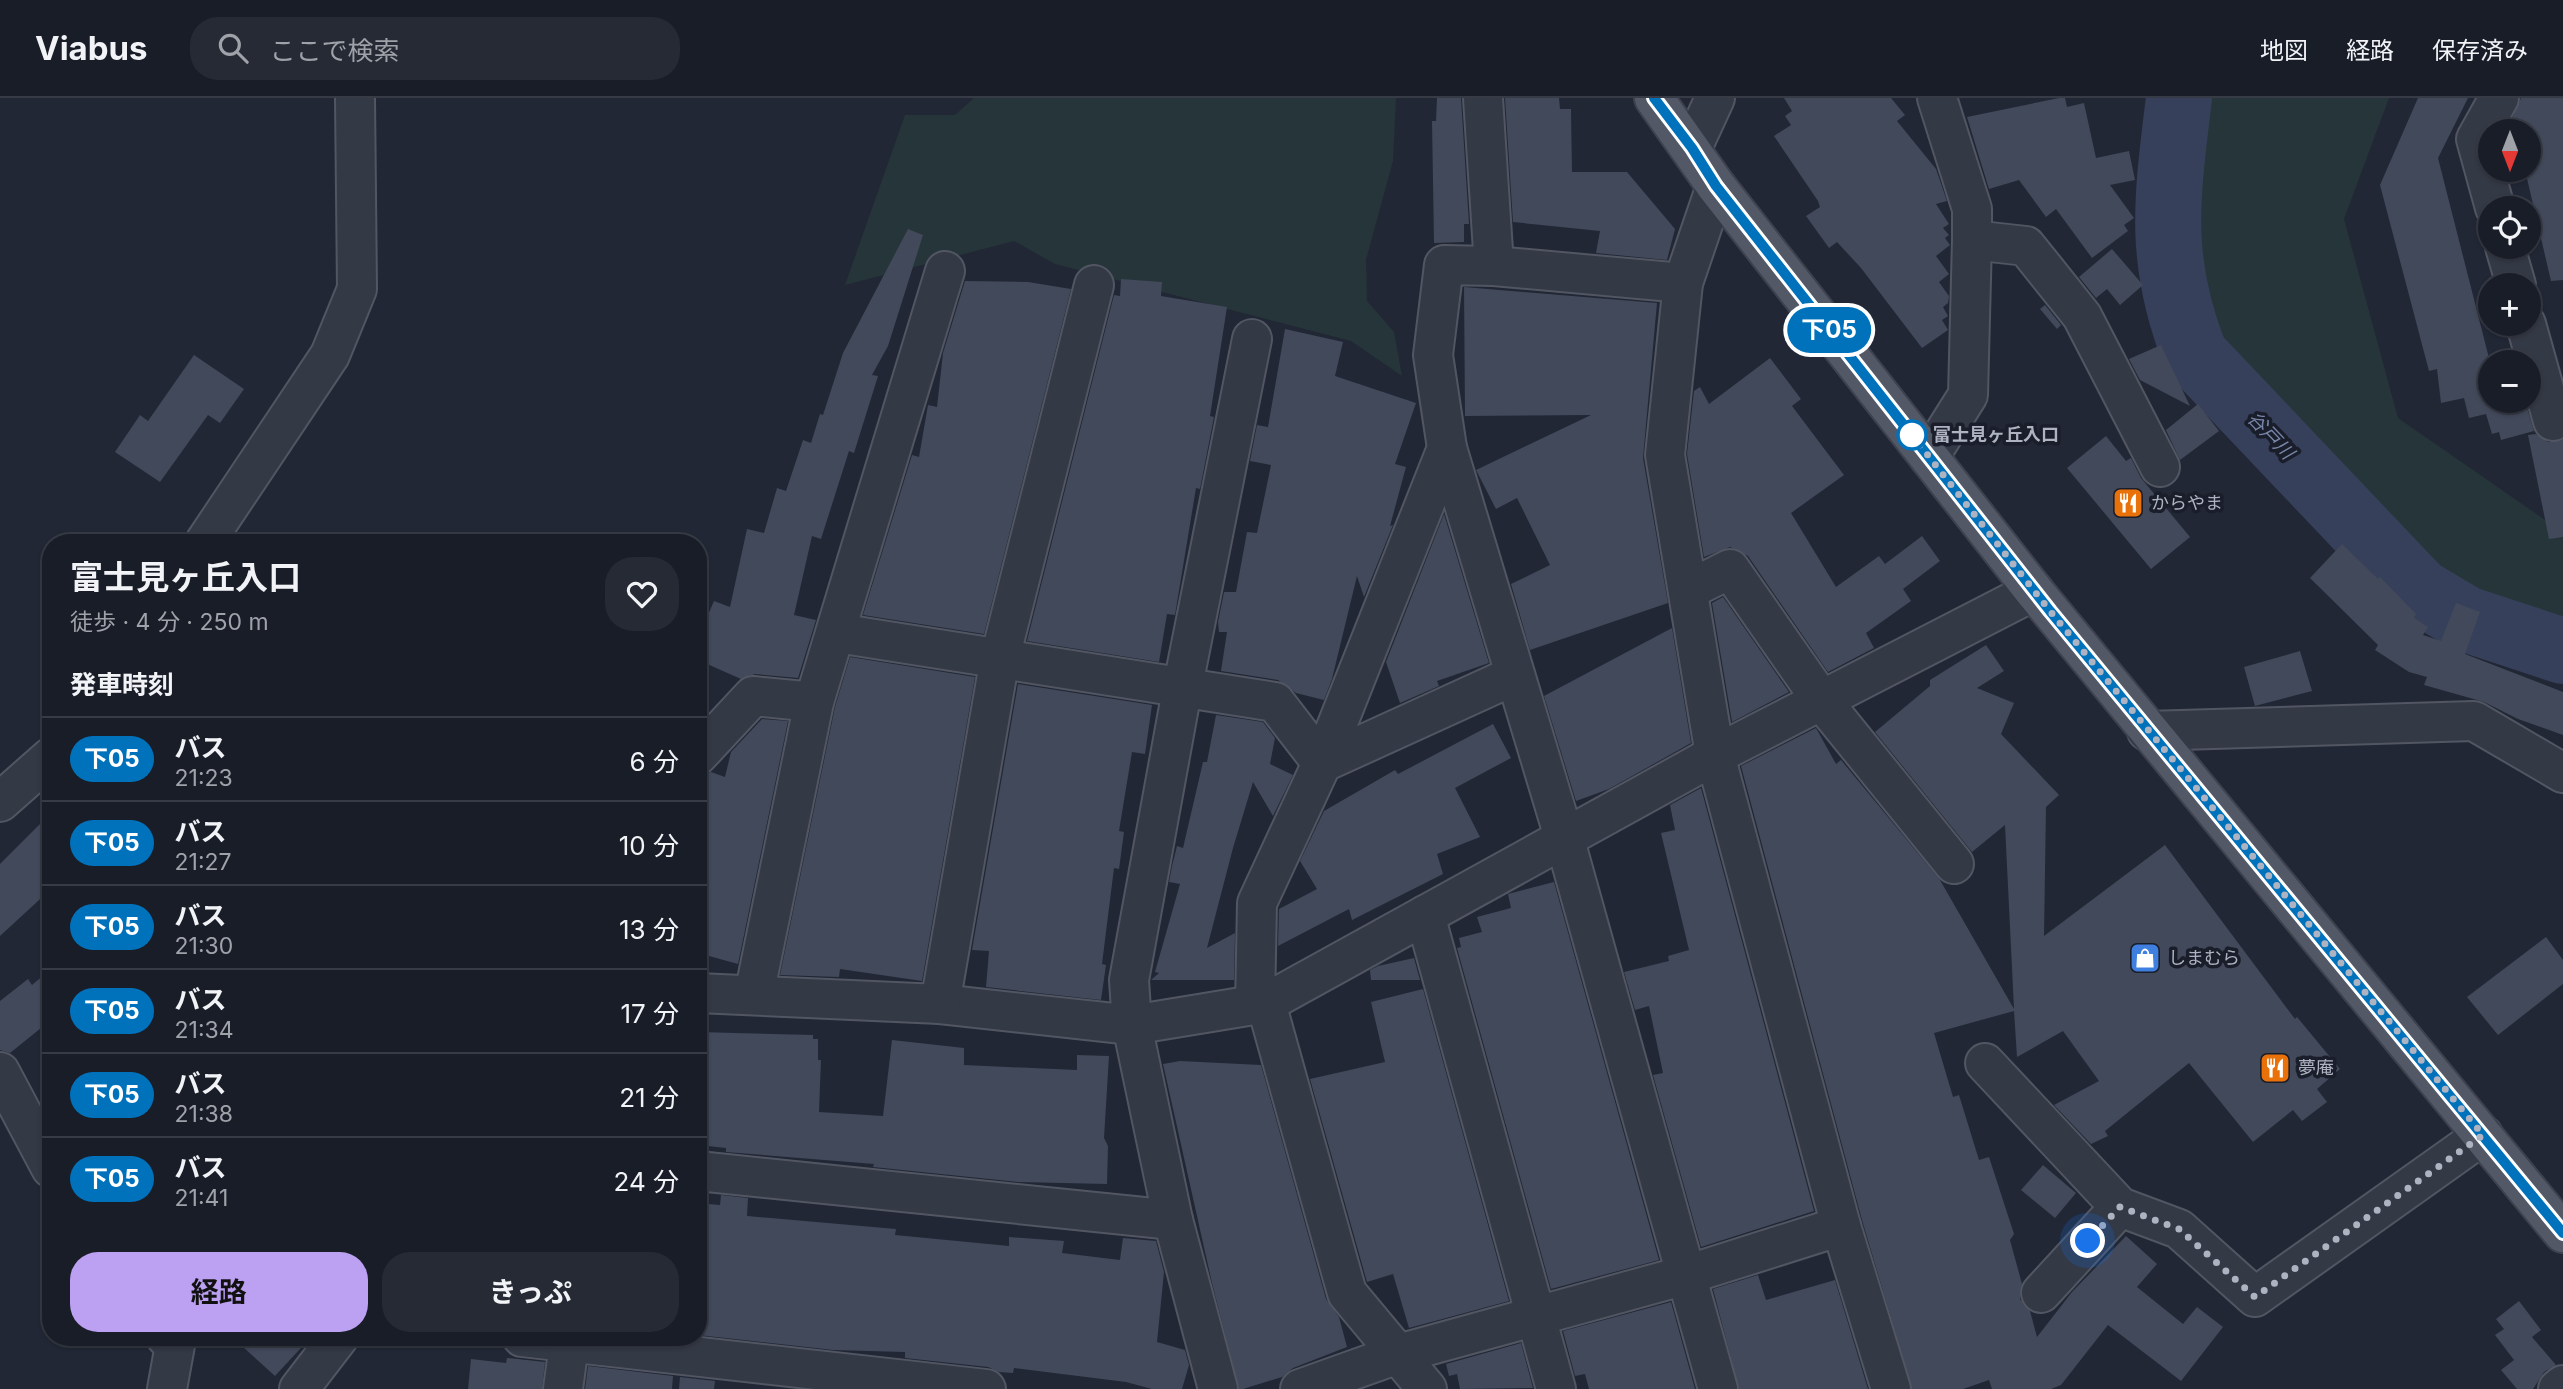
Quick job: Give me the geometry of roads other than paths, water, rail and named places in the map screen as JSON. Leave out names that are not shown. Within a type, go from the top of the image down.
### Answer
[{"type":"main road","points":[[1654,98],[1692,148],[1716,186],[2034,592],[2563,1233]]},
{"type":"street","points":[[210,534],[330,355],[357,289],[355,98]]},
{"type":"street","points":[[1483,98],[1494,266]]},
{"type":"street","points":[[1692,148],[1715,98]]},
{"type":"street","points":[[1929,457],[1968,396],[1972,240],[1972,209],[1937,98]]},
{"type":"street","points":[[2492,196],[2476,139],[2499,98]]},
{"type":"street","points":[[1716,186],[1683,283],[1665,456],[1715,755],[1841,1226],[1891,1389]]},
{"type":"street","points":[[1972,240],[2026,246],[2082,316],[2160,467]]},
{"type":"street","points":[[1683,283],[1494,266],[1444,265],[1433,355],[1447,448],[1513,676],[1564,837],[1718,1389]]},
{"type":"street","points":[[754,995],[814,702],[945,271]]},
{"type":"street","points":[[940,1004],[1000,658],[1094,285]]},
{"type":"street","points":[[2529,336],[2553,421]]},
{"type":"street","points":[[1218,1389],[1173,1220],[1132,1025],[1129,980],[1183,685],[1252,339]]},
{"type":"street","points":[[1427,1389],[1347,1293],[1260,1004],[1257,903],[1322,763],[1447,448]]},
{"type":"street","points":[[1688,590],[1730,569],[1822,701],[1955,864]]},
{"type":"street","points":[[707,993],[940,1004],[1132,1025],[1260,1004],[1715,755],[2034,592]]},
{"type":"street","points":[[837,633],[1183,685],[1275,702],[1322,763]]},
{"type":"street","points":[[1322,763],[1513,676]]},
{"type":"street","points":[[707,745],[753,696],[814,702]]},
{"type":"street","points":[[2147,731],[2473,721],[2563,773]]},
{"type":"street","points":[[0,802],[42,765]]},
{"type":"street","points":[[1425,915],[1556,1389]]},
{"type":"street","points":[[1985,1063],[2120,1207],[2179,1229],[2255,1297],[2483,1135]]},
{"type":"street","points":[[0,1072],[42,1151]]},
{"type":"street","points":[[707,1172],[1173,1220]]},
{"type":"street","points":[[2040,1293],[2120,1207]]},
{"type":"street","points":[[1300,1389],[1398,1354],[1686,1275],[1841,1226]]},
{"type":"street","points":[[167,1389],[175,1346]]},
{"type":"street","points":[[299,1389],[332,1346]]},
{"type":"street","points":[[563,1389],[568,1346]]},
{"type":"street","points":[[620,1346],[986,1389]]},
{"type":"street","points":[[2558,1389],[2563,1385]]},
{"type":"waterway","name":"谷戸川","points":[[2179,98],[2171,166],[2168,228],[2175,288],[2195,355],[2419,591],[2466,619],[2563,651]]},
{"type":"place","name":"富士見ヶ丘入口","points":[[1912,435]]},
{"type":"place","name":"からやま","points":[[2128,503]]},
{"type":"place","name":"しまむら","points":[[2145,958]]},
{"type":"place","name":"夢庵","points":[[2275,1068]]}]
